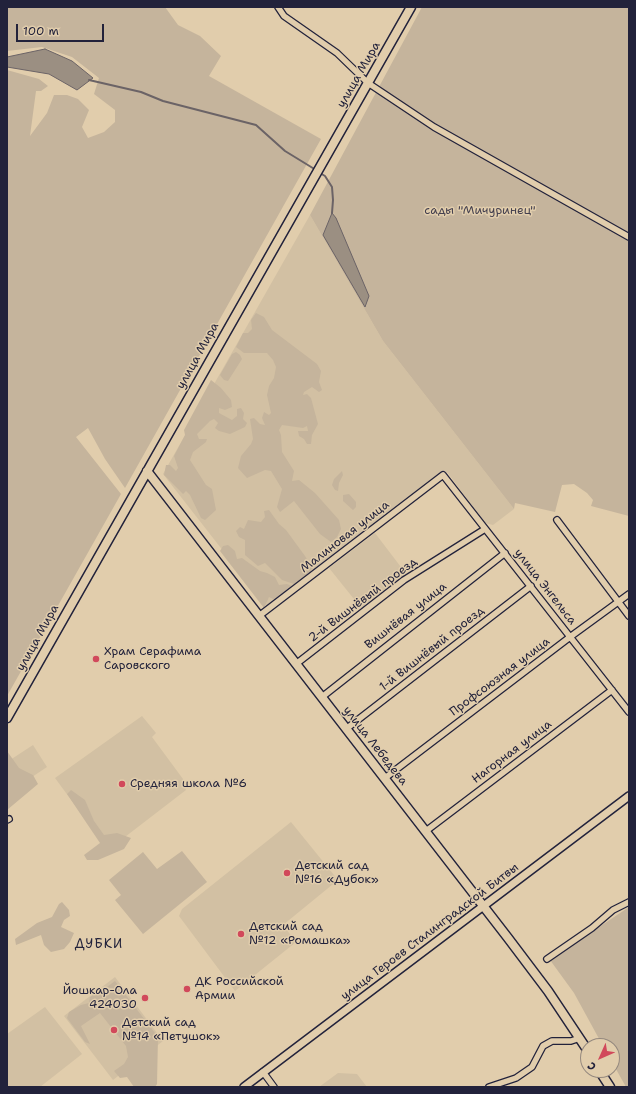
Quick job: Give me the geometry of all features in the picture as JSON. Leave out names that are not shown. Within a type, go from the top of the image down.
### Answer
[{"type":"main road","name":"улица Мира","points":[[7,718],[411,7]]},
{"type":"main road","name":"улица Лебедева","points":[[147,471],[426,831],[548,991],[580,1038]]},
{"type":"main road","points":[[605,1078],[610,1087]]},
{"type":"street","points":[[278,7],[284,16],[337,54],[368,83],[434,127],[629,237]]},
{"type":"street","name":"Малиновая улица","points":[[259,616],[443,475]]},
{"type":"street","name":"улица Энгельса","points":[[443,475],[629,712]]},
{"type":"street","points":[[557,520],[629,616]]},
{"type":"street","name":"2-й Вишнёвый проезд","points":[[296,664],[404,580],[485,529]]},
{"type":"street","name":"Вишнёвая улица","points":[[322,697],[504,553]]},
{"type":"street","name":"1-й Вишнёвый проезд","points":[[346,729],[531,586]]},
{"type":"street","name":"Профсоюзная улица","points":[[385,778],[570,636],[629,594]]},
{"type":"street","name":"Нагорная улица","points":[[426,831],[612,690]]},
{"type":"street","name":"улица Героев Сталинградской Битвы","points":[[244,1087],[629,796]]},
{"type":"street","points":[[547,959],[592,928],[613,910],[629,902]]},
{"type":"street","points":[[490,1087],[516,1078],[532,1067],[543,1046],[552,1041],[571,1041],[580,1038]]},
{"type":"street","points":[[263,1072],[274,1087]]},
{"type":"shaded area","points":[[45,49],[72,61],[93,78],[77,90],[49,74],[7,67],[7,57]]},
{"type":"shaded area","points":[[332,213],[336,218],[369,296],[365,307],[323,235]]},
{"type":"shaded area","points":[[310,215],[383,341],[514,509],[493,525],[485,523],[447,472],[426,488],[424,485],[400,506],[267,607],[163,474]]},
{"type":"shaded area","points":[[375,533],[407,575],[362,609],[329,568]]},
{"type":"shaded area","name":"Средняя школа №6","points":[[142,716],[156,733],[152,737],[183,779],[186,790],[108,850],[55,778]]},
{"type":"shaded area","points":[[33,745],[47,767],[17,787],[7,762]]},
{"type":"shaded area","points":[[291,822],[338,880],[283,925],[296,942],[235,991],[179,916],[182,909]]},
{"type":"shaded area","name":"Детский сад №14 «Петушок»","points":[[115,977],[163,1041],[113,1080],[64,1016]]},
{"type":"shaded area","points":[[45,1007],[82,1054],[40,1087],[7,1087],[7,1034]]},
{"type":"shaded area","points":[[338,1073],[357,1074],[367,1087],[319,1087]]},
{"type":"green space","points":[[7,7],[165,7],[178,25],[200,36],[221,56],[209,76],[321,139],[125,488],[105,459],[88,428],[76,437],[121,494],[7,696],[7,70],[39,79],[48,86],[41,91],[36,91],[30,136],[47,113],[54,95],[67,95],[78,99],[89,110],[82,127],[88,138],[104,132],[115,122],[115,110],[94,94],[99,78],[72,57],[42,47],[7,51]]},
{"type":"green space","name":"сады \"Мичуринец\"","points":[[422,7],[629,7],[629,516],[591,506],[593,500],[587,493],[574,484],[562,485],[555,512],[515,503],[514,509],[383,341],[310,215]]},
{"type":"green space","points":[[256,313],[264,317],[272,330],[317,364],[321,371],[319,382],[322,390],[319,392],[312,387],[304,392],[303,395],[307,394],[311,398],[318,424],[312,435],[311,444],[307,444],[304,439],[299,436],[298,431],[308,431],[307,426],[303,428],[282,425],[279,430],[281,435],[282,452],[294,471],[292,481],[299,480],[315,493],[339,520],[341,529],[337,537],[331,542],[320,534],[294,501],[280,512],[277,507],[282,489],[271,471],[265,470],[247,478],[238,468],[241,456],[251,444],[253,439],[250,419],[254,418],[260,424],[265,425],[262,418],[264,412],[269,415],[271,413],[267,395],[269,386],[274,378],[276,367],[273,360],[267,353],[244,353],[236,347],[243,333],[248,333],[252,329],[251,320]]},
{"type":"green space","points":[[236,352],[242,359],[228,381],[224,380],[220,375],[232,354]]},
{"type":"green space","points":[[211,380],[221,388],[231,400],[232,407],[225,410],[219,408],[219,413],[232,420],[237,416],[237,409],[241,408],[244,413],[243,419],[247,423],[245,427],[230,434],[219,431],[215,428],[218,423],[214,419],[197,434],[199,439],[207,439],[206,442],[193,452],[190,460],[206,485],[212,489],[216,510],[205,520],[201,518],[190,495],[186,491],[183,494],[164,475],[166,465],[170,465],[176,471],[178,468],[174,456],[185,435],[184,430]]},
{"type":"green space","points":[[342,471],[343,475],[339,483],[338,491],[335,490],[332,485],[334,479]]},
{"type":"green space","points":[[349,494],[356,502],[356,507],[353,510],[343,501],[343,495]]},
{"type":"green space","points":[[269,510],[279,524],[286,530],[312,568],[310,573],[294,584],[282,580],[265,563],[258,566],[245,555],[245,540],[239,537],[236,531],[240,527],[244,529],[248,520],[261,522],[265,517],[264,511]]},
{"type":"green space","points":[[228,545],[235,551],[237,559],[242,558],[260,571],[275,577],[279,585],[287,584],[294,587],[275,600],[269,597],[264,608],[220,551],[223,546]]},
{"type":"green space","points":[[7,751],[19,768],[33,775],[38,784],[7,810]]},
{"type":"green space","points":[[71,790],[85,800],[94,821],[104,835],[117,833],[131,838],[124,849],[98,860],[87,860],[84,855],[100,843],[67,794]]},
{"type":"green space","points":[[182,851],[207,882],[143,934],[115,900],[121,895],[109,880],[143,852],[157,869]]},
{"type":"green space","points":[[62,902],[69,910],[70,916],[64,920],[61,927],[74,933],[70,942],[64,949],[51,952],[44,945],[41,935],[16,945],[15,939],[37,923],[52,917],[59,904]]},
{"type":"green space","points":[[629,907],[629,1087],[626,1087],[620,1076],[620,1038],[599,1038],[574,993],[550,960]]},
{"type":"green space","name":"Детский сад №14 «Петушок»","points":[[115,981],[158,1037],[157,1084],[155,1087],[134,1087],[127,1077],[120,1078],[114,1071],[124,1064],[128,1057],[126,1046],[100,1013],[81,1026],[90,1044],[85,1042],[67,1018],[69,1012],[81,1005],[89,1003],[90,997],[102,990],[108,992],[114,989],[107,987]]},
{"type":"waterway","points":[[89,80],[141,92],[163,101],[256,125],[285,151],[316,170]]},
{"type":"waterway","points":[[320,173],[325,176],[332,187],[332,213]]},
{"type":"place","name":"Храм Серафима Саровского","points":[[96,659]]},
{"type":"place","name":"Средняя школа №6","points":[[122,784]]},
{"type":"place","name":"Детский сад №16 «Дубок»","points":[[287,873]]},
{"type":"place","name":"Детский сад №12 «Ромашка»","points":[[241,934]]},
{"type":"place","name":"ДК Российской Армии","points":[[187,989]]},
{"type":"place","name":"Йошкар-Ола 424030","points":[[145,998]]},
{"type":"place","name":"Детский сад №14 «Петушок»","points":[[114,1030]]},
{"type":"district","name":"ДУБКИ","points":[[99,945]]}]
